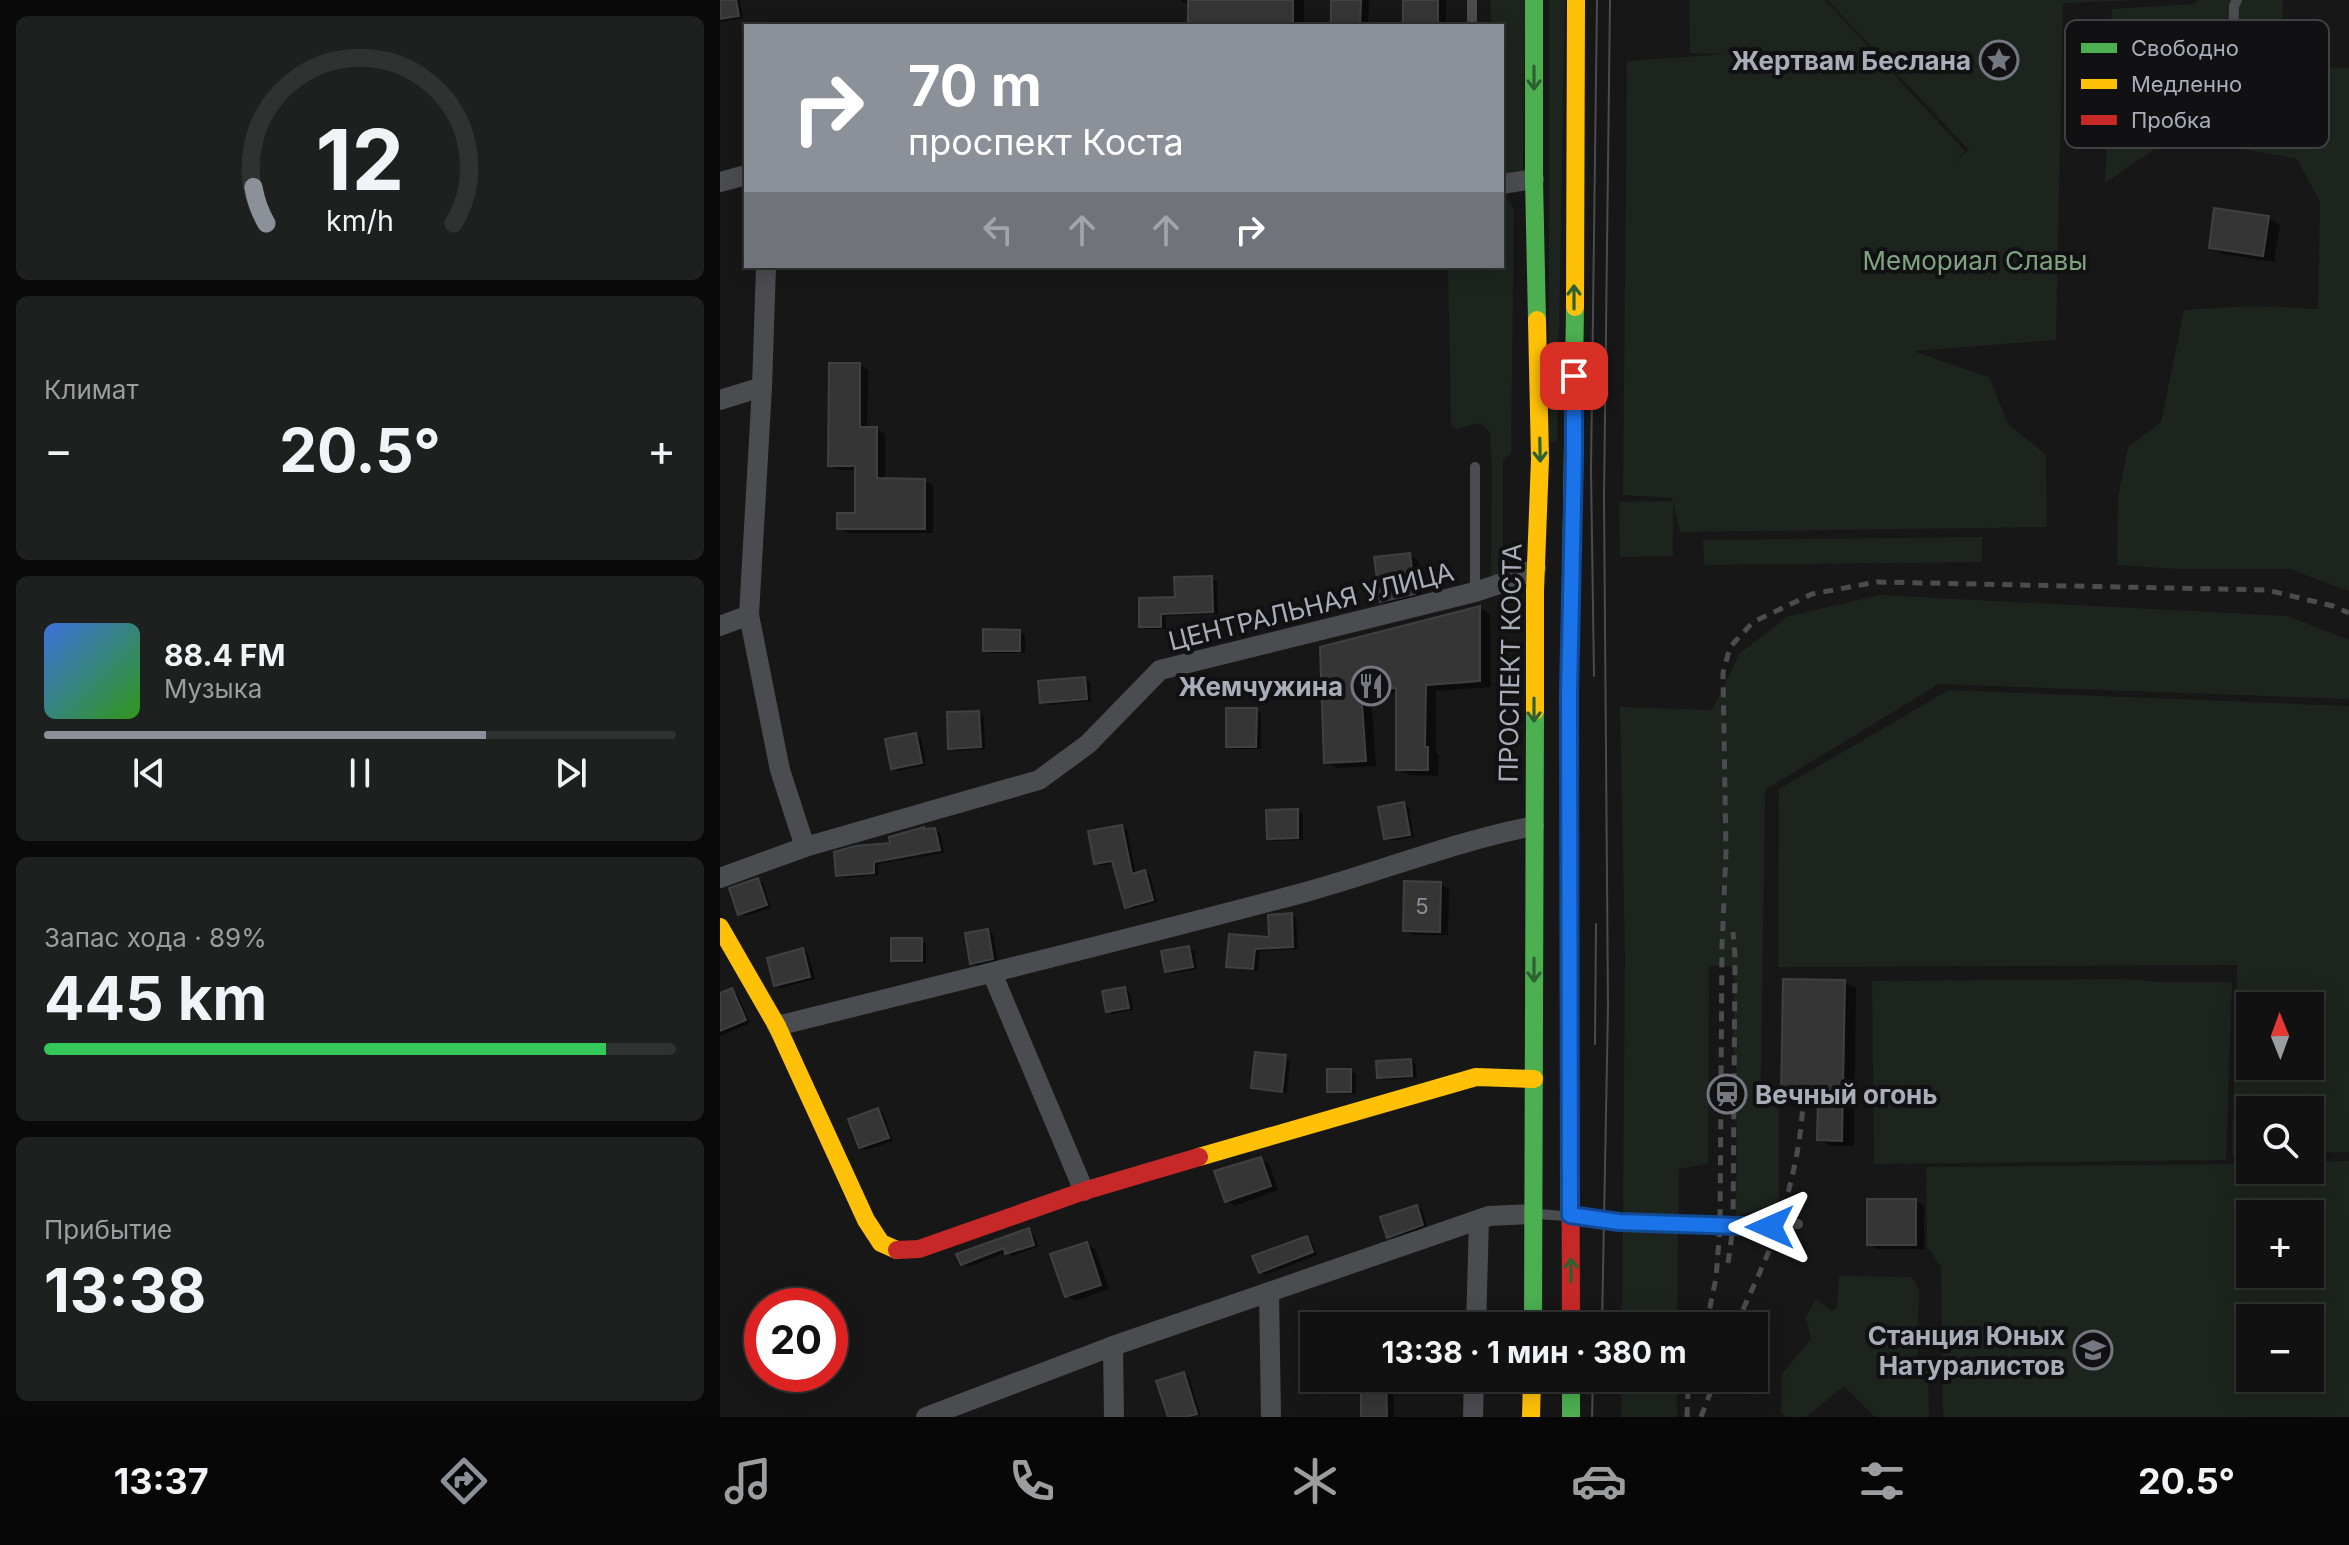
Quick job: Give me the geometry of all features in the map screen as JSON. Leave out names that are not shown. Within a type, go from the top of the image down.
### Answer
[{"type":"main road","name":"ПРОСПЕКТ КОСТА","points":[[1533,1312],[1536,568],[1540,459],[1534,0]]},
{"type":"main road","points":[[1571,1312],[1569,693],[1576,0]]},
{"type":"main road","points":[[1538,524],[1573,525]]},
{"type":"main road","points":[[720,927],[777,1026],[866,1220],[881,1244],[897,1252],[919,1249],[1084,1191],[1476,1077],[1534,1079]]},
{"type":"main road","points":[[1531,1417],[1532,1392]]},
{"type":"main road","points":[[1571,1392],[1571,1417]]},
{"type":"street","points":[[720,182],[744,176]]},
{"type":"street","points":[[1504,184],[1534,179]]},
{"type":"street","points":[[766,268],[749,615],[780,770],[805,847]]},
{"type":"street","points":[[720,400],[762,387]]},
{"type":"street","name":"ЦЕНТРАЛЬНАЯ УЛИЦА","points":[[720,878],[805,847],[1039,780],[1088,744],[1160,670],[1475,592],[1536,568]]},
{"type":"street","points":[[720,626],[749,615]]},
{"type":"street","points":[[777,1026],[1281,898],[1491,835],[1534,826]]},
{"type":"street","points":[[992,973],[1084,1191]]},
{"type":"street","points":[[926,1417],[1113,1346],[1489,1216],[1533,1214]]},
{"type":"street","points":[[1476,1312],[1479,1220]]},
{"type":"street","points":[[1269,1292],[1271,1417]]},
{"type":"street","points":[[1113,1346],[1114,1417]]},
{"type":"street","points":[[1473,1417],[1474,1392]]},
{"type":"lane","points":[[1472,0],[1472,24]]},
{"type":"lane","points":[[2234,20],[2237,0]]},
{"type":"lane","points":[[1475,467],[1475,592]]},
{"type":"lane","points":[[1533,1214],[1720,1227],[1798,1224]]},
{"type":"green space","points":[[1491,0],[1525,0],[1523,175],[1504,179],[1504,24],[1491,24]]},
{"type":"green space","points":[[1549,0],[1565,0],[1557,442],[1549,441]]},
{"type":"green space","name":"Мемориал Славы","points":[[1689,0],[1825,0],[1965,151],[1953,162],[1969,150],[1827,0],[2140,0],[2063,3],[2056,340],[1913,351],[1989,377],[2008,424],[2046,455],[2047,527],[1680,532],[1673,502],[1673,556],[1620,557],[1619,502],[1673,501],[1672,498],[1623,495],[1627,61],[1727,54],[1690,53]]},
{"type":"green space","points":[[2198,0],[2283,0],[2282,20],[2112,20],[2112,9],[2194,4]]},
{"type":"green space","points":[[2329,67],[2349,68],[2349,591],[2289,569],[2177,569],[2117,565],[2118,497],[2128,447],[2161,422],[2184,310],[2253,306],[2318,309],[2320,202],[2297,159],[2238,148],[2329,148]]},
{"type":"green space","points":[[2106,148],[2156,148],[2105,183]]},
{"type":"green space","points":[[1504,200],[1509,200],[1514,210],[1511,454],[1503,459],[1503,573],[1491,577],[1490,433],[1481,423],[1456,429],[1451,426],[1448,268],[1504,268]]},
{"type":"green space","points":[[1982,537],[1982,562],[1704,565],[1703,540]]},
{"type":"green space","points":[[1880,595],[2288,616],[2349,640],[2349,699],[1939,684],[1765,790],[1761,1079],[1779,1107],[1779,1203],[1736,1217],[1735,966],[1709,965],[1708,1163],[1679,1169],[1677,1312],[1622,1312],[1625,958],[1620,707],[1712,710],[1740,653],[1789,616]]},
{"type":"green space","points":[[1949,690],[2349,706],[2349,1152],[2324,1153],[2324,1096],[2236,1096],[2236,1156],[2232,1156],[2236,1003],[2236,1080],[2324,1080],[2324,992],[2236,992],[2237,965],[1778,967],[1779,789]]},
{"type":"green space","points":[[2126,979],[2232,982],[2226,1160],[1874,1164],[1872,981]]},
{"type":"green space","points":[[2349,1161],[2349,1417],[1943,1417],[1941,1267],[1927,1246],[1926,1167],[2236,1164],[2236,1184],[2324,1184],[2324,1162]]},
{"type":"green space","points":[[1839,1276],[1912,1277],[1919,1290],[1917,1359],[1928,1369],[1929,1417],[1875,1417],[1844,1386],[1806,1417],[1786,1417],[1781,1413],[1782,1374],[1811,1339],[1806,1317],[1816,1299],[1831,1311],[1837,1308]]},
{"type":"green space","points":[[1622,1392],[1677,1392],[1677,1417],[1621,1417]]},
{"type":"building","points":[[720,0],[736,0],[739,16],[720,19]]},
{"type":"building","points":[[1188,0],[1293,0],[1293,24],[1188,24]]},
{"type":"building","points":[[1331,0],[1361,0],[1360,24],[1331,24]]},
{"type":"building","points":[[1403,0],[1438,0],[1438,24],[1403,24]]},
{"type":"building","points":[[2214,208],[2269,216],[2263,256],[2209,248]]},
{"type":"building","points":[[829,363],[860,363],[860,427],[877,427],[877,478],[925,479],[925,529],[837,529],[837,513],[855,513],[855,466],[828,466]]},
{"type":"building","points":[[1410,553],[1415,594],[1380,602],[1374,557]]},
{"type":"building","points":[[1212,576],[1213,612],[1161,614],[1161,627],[1139,627],[1139,598],[1175,597],[1174,577]]},
{"type":"building","name":"Жемчужина","points":[[1480,606],[1480,681],[1426,685],[1425,747],[1428,747],[1428,770],[1396,770],[1396,688],[1361,690],[1366,761],[1324,763],[1320,647]]},
{"type":"building","points":[[983,629],[1020,630],[1020,651],[983,651]]},
{"type":"building","points":[[1085,677],[1087,699],[1040,703],[1038,681]]},
{"type":"building","points":[[1226,708],[1257,708],[1256,747],[1226,747]]},
{"type":"building","points":[[979,711],[981,747],[948,749],[947,712]]},
{"type":"building","points":[[916,733],[922,763],[891,769],[885,739]]},
{"type":"building","points":[[1404,802],[1410,835],[1384,839],[1378,807]]},
{"type":"building","points":[[1298,809],[1298,838],[1267,839],[1266,810]]},
{"type":"building","points":[[1122,825],[1132,874],[1145,870],[1153,900],[1125,908],[1112,861],[1094,864],[1088,831]]},
{"type":"building","points":[[924,827],[935,828],[940,850],[874,862],[874,873],[836,876],[834,852],[855,846],[890,843],[889,837]]},
{"type":"building","points":[[758,878],[767,905],[738,915],[729,888]]},
{"type":"building","points":[[1404,881],[1441,882],[1440,932],[1403,931]]},
{"type":"building","points":[[1292,913],[1293,947],[1255,949],[1253,969],[1226,967],[1229,934],[1269,937],[1268,915]]},
{"type":"building","points":[[988,929],[993,959],[970,964],[965,933]]},
{"type":"building","points":[[891,938],[922,938],[922,961],[891,961]]},
{"type":"building","points":[[1189,946],[1193,967],[1165,972],[1161,951]]},
{"type":"building","points":[[803,948],[810,977],[774,986],[767,958]]},
{"type":"building","points":[[1783,979],[1845,980],[1842,1141],[1817,1140],[1818,1102],[1781,1102]]},
{"type":"building","points":[[1125,987],[1129,1008],[1106,1012],[1102,991]]},
{"type":"building","points":[[732,988],[746,1020],[720,1031],[720,993]]},
{"type":"building","points":[[1255,1052],[1286,1055],[1282,1092],[1251,1088]]},
{"type":"building","points":[[1411,1059],[1412,1076],[1377,1078],[1376,1061]]},
{"type":"building","points":[[1327,1069],[1351,1069],[1351,1092],[1327,1092]]},
{"type":"building","points":[[878,1108],[889,1138],[859,1148],[848,1119]]},
{"type":"building","points":[[1261,1157],[1271,1186],[1225,1202],[1214,1171]]},
{"type":"building","points":[[1867,1199],[1916,1199],[1916,1245],[1867,1245]]},
{"type":"building","points":[[1417,1205],[1423,1225],[1387,1238],[1380,1217]]},
{"type":"building","points":[[1029,1228],[1034,1245],[1005,1254],[1004,1248],[961,1265],[956,1254]]},
{"type":"building","points":[[1307,1236],[1313,1252],[1259,1273],[1252,1256]]},
{"type":"building","points":[[1087,1242],[1101,1285],[1065,1297],[1050,1254]]},
{"type":"building","points":[[1184,1372],[1197,1414],[1168,1417],[1156,1381]]},
{"type":"building","points":[[1361,1392],[1386,1392],[1387,1417],[1361,1417]]},
{"type":"tram line","points":[[1594,676],[1591,470],[1597,0]]},
{"type":"tram line","points":[[1602,1312],[1608,1007],[1604,498],[1610,0]]},
{"type":"tram line","points":[[1595,1044],[1596,924]]},
{"type":"tram line","points":[[1592,1417],[1593,1392]]},
{"type":"railway","points":[[1709,1312],[1716,1278],[1720,1227],[1722,947],[1726,852],[1723,673],[1730,647],[1753,622],[1812,594],[1877,582],[2267,590],[2333,606],[2349,613]]},
{"type":"railway","points":[[1728,1263],[1733,1227],[1733,932]]},
{"type":"railway","points":[[1742,1312],[1784,1208],[1798,1148],[1803,1102]]},
{"type":"railway","points":[[1687,1417],[1688,1392]]},
{"type":"railway","points":[[1701,1417],[1711,1392]]},
{"type":"traffic: fast","points":[[1534,0],[1537,320]]},
{"type":"traffic: fast","points":[[1570,650],[1575,307]]},
{"type":"traffic: fast","points":[[1533,1312],[1535,711]]},
{"type":"traffic: fast","points":[[1571,1392],[1571,1417]]},
{"type":"traffic: slow","points":[[1575,307],[1576,0]]},
{"type":"traffic: slow","points":[[1535,711],[1540,459],[1537,320]]},
{"type":"traffic: slow","points":[[1570,650],[1570,1010]]},
{"type":"traffic: slow","points":[[720,927],[777,1026],[866,1220],[881,1243],[897,1250]]},
{"type":"traffic: slow","points":[[1199,1157],[1476,1077],[1534,1079]]},
{"type":"traffic: slow","points":[[1531,1417],[1532,1392]]},
{"type":"traffic: jam","points":[[1570,1010],[1571,1312]]},
{"type":"traffic: jam","points":[[897,1250],[919,1249],[1084,1191],[1199,1157]]},
{"type":"place","name":"Жертвам Беслана","points":[[1999,60]]},
{"type":"place","name":"Жемчужина","points":[[1371,686]]},
{"type":"place","name":"Вечный огонь","points":[[1727,1094]]},
{"type":"place","name":"Станция Юных Натуралистов","points":[[2093,1350]]},
{"type":"route","points":[[1574,376],[1569,693],[1570,1215],[1619,1222],[1770,1227]]}]
